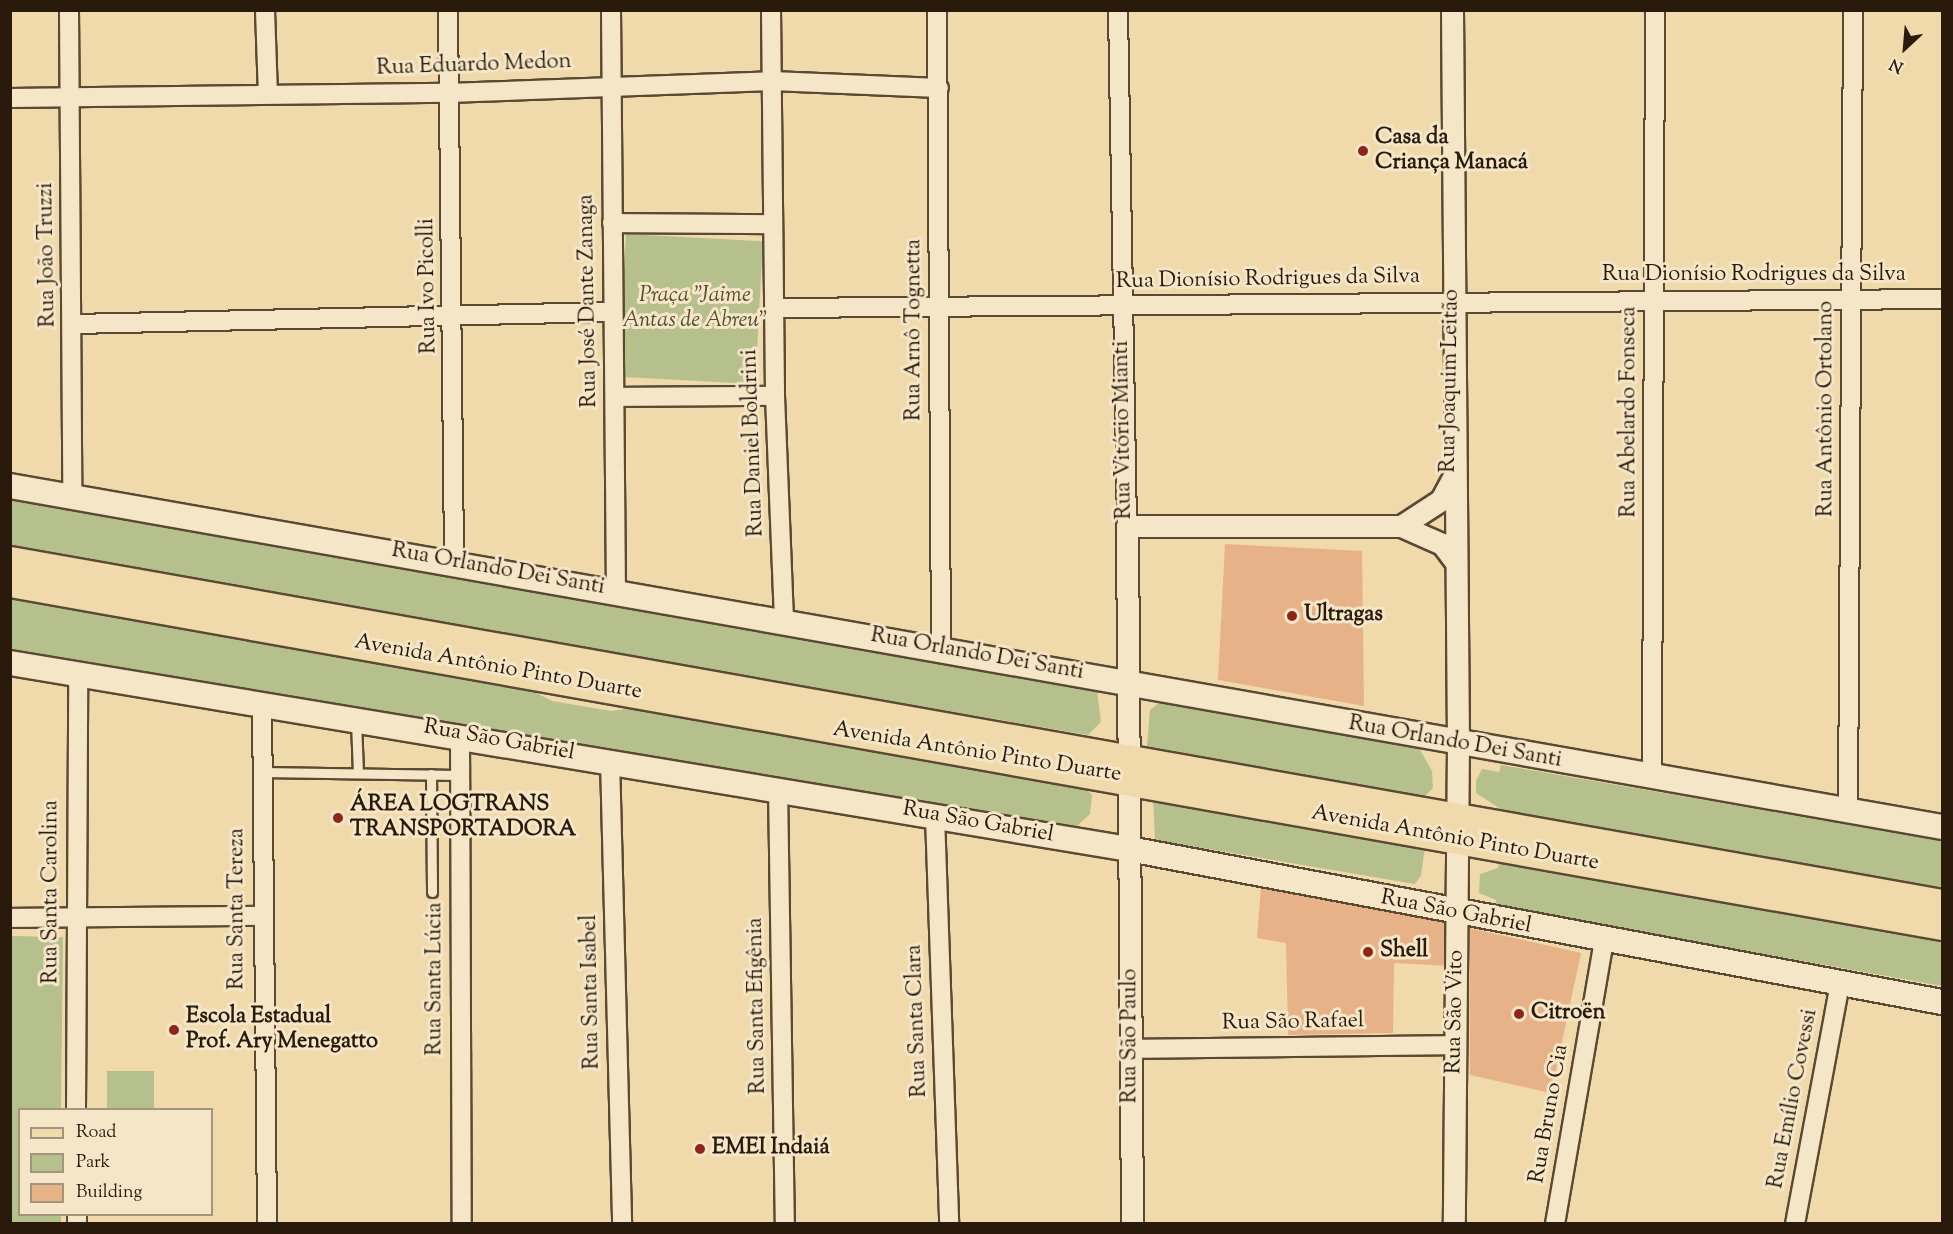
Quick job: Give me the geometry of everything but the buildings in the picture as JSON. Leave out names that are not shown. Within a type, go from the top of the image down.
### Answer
[{"type":"main road","name":"Rua Orlando Dei Santi","points":[[10,486],[454,560],[1458,744],[1848,809],[1942,827]]},
{"type":"main road","name":"Avenida Antônio Pinto Duarte","points":[[10,560],[1129,766],[1457,829],[1942,927]]},
{"type":"main road","name":"Avenida Antônio Pinto Duarte","points":[[10,583],[1129,766]]},
{"type":"main road","name":"Rua São Gabriel","points":[[10,663],[460,735],[1130,849],[1457,914],[1942,1002]]},
{"type":"main road","name":"Avenida Antônio Pinto Duarte","points":[[1457,829],[1942,903]]},
{"type":"street","name":"Rua João Truzzi","points":[[69,10],[68,98],[74,324],[72,497]]},
{"type":"street","points":[[265,10],[268,94]]},
{"type":"street","name":"Rua Ivo Picolli","points":[[448,10],[454,318],[454,560]]},
{"type":"street","name":"Rua José Dante Zanaga","points":[[611,10],[616,591]]},
{"type":"street","name":"Rua Daniel Boldrini","points":[[771,10],[775,396],[784,622]]},
{"type":"street","name":"Rua Arnô Tognetta","points":[[937,10],[941,649]]},
{"type":"street","name":"Rua Vitório Mianti","points":[[1118,10],[1130,849]]},
{"type":"street","name":"Rua Joaquim Leitão","points":[[1401,526],[1441,500],[1453,476],[1452,10]]},
{"type":"street","name":"Rua Abelardo Fonseca","points":[[1652,777],[1655,10]]},
{"type":"street","name":"Rua Antônio Ortolano","points":[[1848,809],[1853,10]]},
{"type":"street","name":"Rua Eduardo Medon","points":[[10,98],[448,93],[610,85],[772,81],[939,88]]},
{"type":"street","points":[[612,223],[772,224]]},
{"type":"street","name":"Rua Dionísio Rodrigues da Silva","points":[[775,308],[938,310],[1453,301],[1655,302],[1942,299]]},
{"type":"street","points":[[74,324],[454,318],[613,312]]},
{"type":"street","points":[[615,396],[775,396]]},
{"type":"street","name":"Rua São Vito","points":[[1453,476],[1458,744],[1454,1224]]},
{"type":"street","points":[[1127,526],[1401,526],[1442,544],[1454,560]]},
{"type":"street","name":"Rua Santa Carolina","points":[[76,1108],[74,918],[78,675]]},
{"type":"street","name":"Rua Santa Tereza","points":[[262,703],[261,916],[267,1224]]},
{"type":"street","name":"Rua Santa Lúcia","points":[[460,735],[458,775],[462,1224]]},
{"type":"street","name":"Rua Santa Isabel","points":[[610,760],[622,1224]]},
{"type":"street","name":"Rua Santa Efigênia","points":[[778,788],[785,1224]]},
{"type":"street","name":"Rua Santa Clara","points":[[935,816],[949,1224]]},
{"type":"street","name":"Rua São Paulo","points":[[1130,849],[1132,1224]]},
{"type":"street","points":[[10,918],[261,916]]},
{"type":"street","name":"Rua Bruno Cia","points":[[1555,1224],[1604,941]]},
{"type":"street","name":"Rua Emílio Covessi","points":[[1795,1224],[1840,984]]},
{"type":"street","name":"Rua São Rafael","points":[[1131,1049],[1456,1046]]},
{"type":"lane","points":[[356,718],[358,772]]},
{"type":"lane","points":[[262,772],[458,775]]},
{"type":"lane","points":[[431,774],[432,892]]},
{"type":"green space","name":"Praça \"Jaime Antas de Abreu\"","points":[[626,234],[763,241],[755,384],[619,377]]},
{"type":"green space","points":[[10,500],[1097,690],[1101,722],[1088,735],[11,551]]},
{"type":"green space","points":[[10,594],[509,679],[552,701],[611,711],[655,705],[1074,778],[1092,795],[1090,814],[1077,826],[11,650]]},
{"type":"green space","points":[[1160,702],[1419,748],[1432,771],[1433,788],[1424,797],[1147,746],[1150,710]]},
{"type":"green space","points":[[1501,765],[1942,841],[1942,892],[1498,815],[1499,808],[1476,793],[1476,781],[1482,769],[1499,772]]},
{"type":"green space","points":[[1153,794],[1425,847],[1421,875],[1415,884],[1155,840]]},
{"type":"green space","points":[[1499,862],[1942,937],[1942,986],[1496,906],[1496,900],[1479,893],[1480,874],[1498,868]]},
{"type":"green space","points":[[11,936],[63,937],[61,1108],[18,1108],[18,1216],[61,1216],[61,1223],[11,1223]]},
{"type":"green space","points":[[107,1071],[154,1071],[154,1108],[107,1108]]},
{"type":"place","name":"Casa da Criança Manacá","points":[[1363,151]]},
{"type":"place","name":"Ultragas","points":[[1292,616]]},
{"type":"place","name":"ÁREA LOGTRANS TRANSPORTADORA","points":[[338,818]]},
{"type":"place","name":"Shell","points":[[1368,952]]},
{"type":"place","name":"Citroën","points":[[1519,1014]]},
{"type":"place","name":"Escola Estadual Prof. Ary Menegatto","points":[[174,1030]]},
{"type":"place","name":"EMEI Indaiá","points":[[700,1149]]}]
